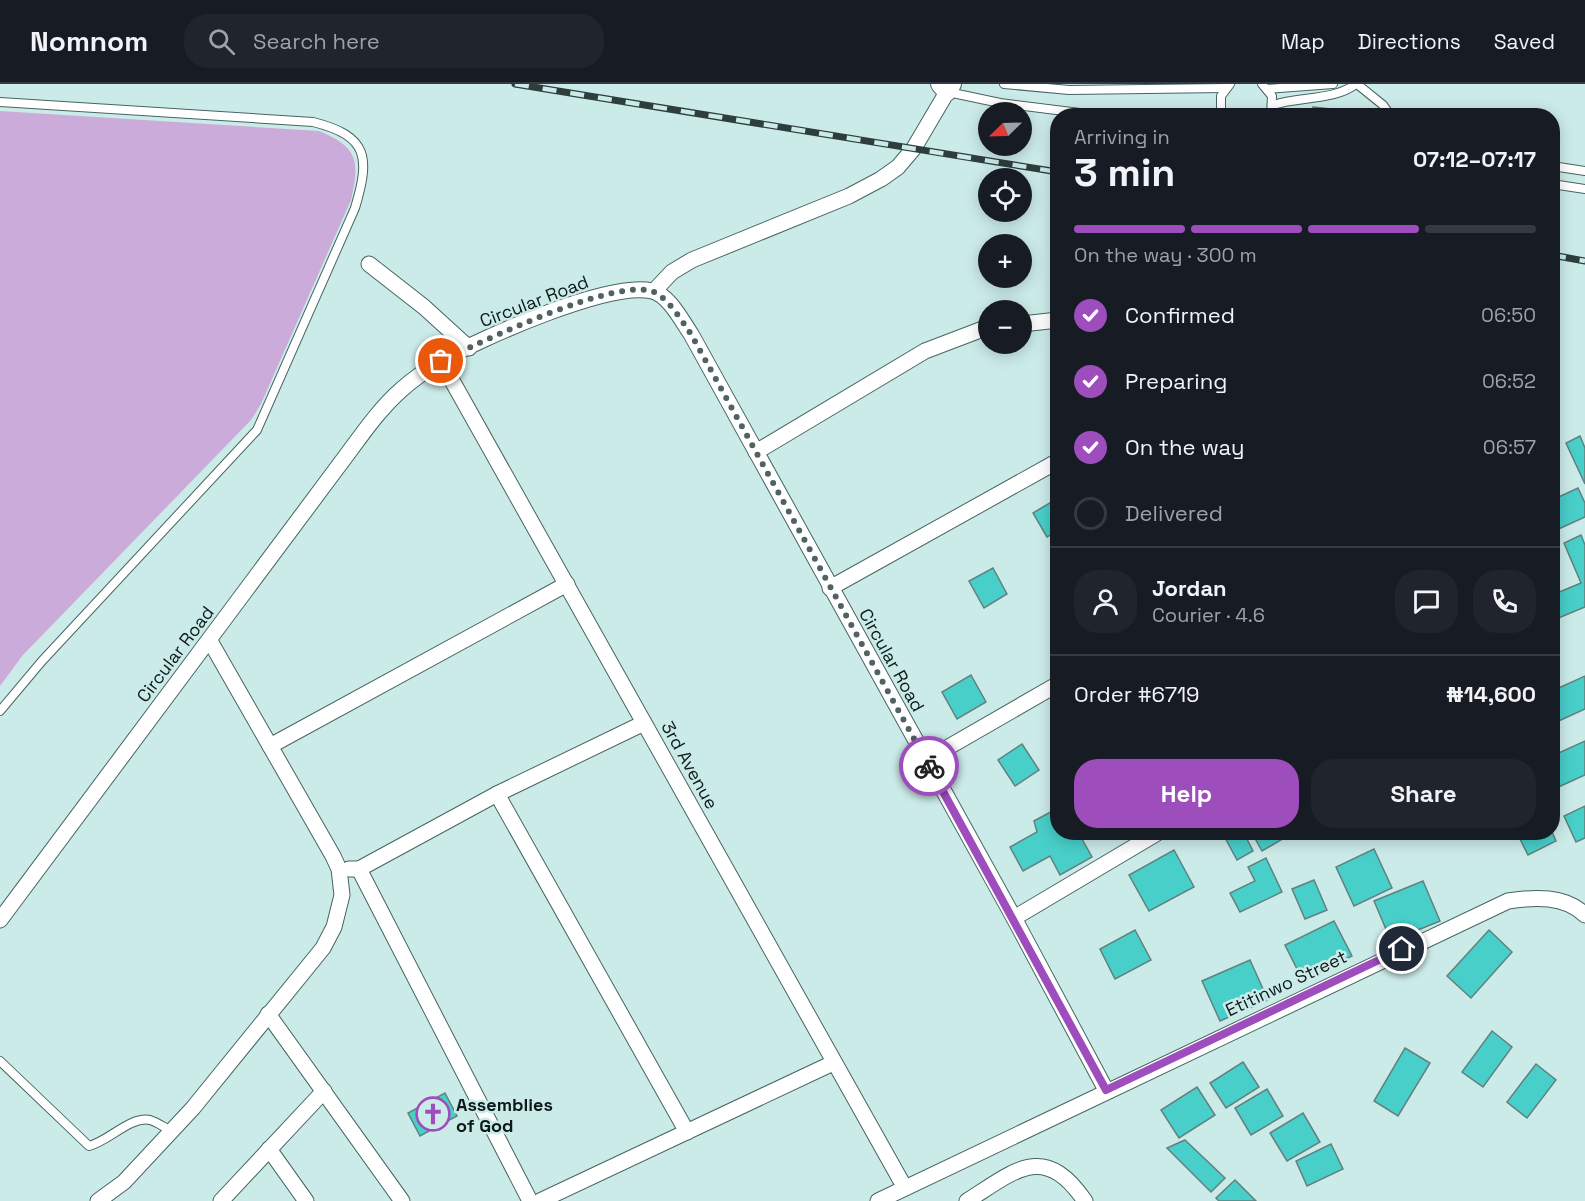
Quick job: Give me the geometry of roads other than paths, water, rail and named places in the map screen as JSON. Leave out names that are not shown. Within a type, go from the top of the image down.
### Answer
[{"type":"street","points":[[654,291],[672,272],[692,260],[849,196],[881,179],[898,167],[914,148],[946,86]]},
{"type":"street","points":[[369,264],[424,307],[469,348]]},
{"type":"street","name":"Circular Road","points":[[0,920],[375,418],[400,391],[441,361],[553,312],[630,289],[654,291],[668,302],[691,334],[1014,918],[1106,1090]]},
{"type":"street","points":[[1032,323],[1050,321]]},
{"type":"street","points":[[756,452],[925,351],[978,330]]},
{"type":"street","name":"3rd Avenue","points":[[441,361],[905,1188]]},
{"type":"street","points":[[830,588],[1050,465]]},
{"type":"street","points":[[270,746],[567,584]]},
{"type":"street","points":[[101,1200],[124,1182],[172,1131],[323,948],[334,927],[342,895],[339,869],[304,801],[210,641]]},
{"type":"street","points":[[926,760],[1050,689]]},
{"type":"street","points":[[339,869],[359,869],[497,794],[644,723]]},
{"type":"street","points":[[497,794],[687,1132]]},
{"type":"street","points":[[1014,918],[1146,840]]},
{"type":"street","points":[[359,869],[530,1201]]},
{"type":"street","name":"Etitinwo Street","points":[[878,1201],[1106,1090],[1508,901],[1545,898],[1565,903],[1585,915]]},
{"type":"street","points":[[268,1014],[402,1201]]},
{"type":"street","points":[[540,1201],[833,1063]]},
{"type":"street","points":[[221,1201],[324,1091]]},
{"type":"street","points":[[269,1149],[306,1201]]},
{"type":"street","points":[[967,1201],[1000,1180],[1027,1167],[1041,1165],[1067,1177],[1085,1201]]},
{"type":"lane","points":[[1004,84],[1069,90],[1228,86],[1220,108]]},
{"type":"lane","points":[[1273,108],[1274,105],[1265,86],[1333,84]]},
{"type":"lane","points":[[1274,105],[1302,97],[1339,94],[1356,84],[1385,108]]},
{"type":"lane","points":[[946,86],[1000,104],[1050,110]]},
{"type":"lane","points":[[0,102],[314,122],[339,129],[356,143],[364,159],[364,178],[355,208],[257,430],[42,661],[0,711]]},
{"type":"lane","points":[[1560,167],[1585,171]]},
{"type":"lane","points":[[1560,185],[1585,189]]},
{"type":"lane","points":[[0,1061],[89,1146],[98,1144],[138,1120],[151,1120],[172,1131]]},
{"type":"railway","points":[[515,84],[1050,171]]},
{"type":"railway","points":[[1560,256],[1585,261]]},
{"type":"place","name":"Assemblies of God","points":[[433,1114]]}]
